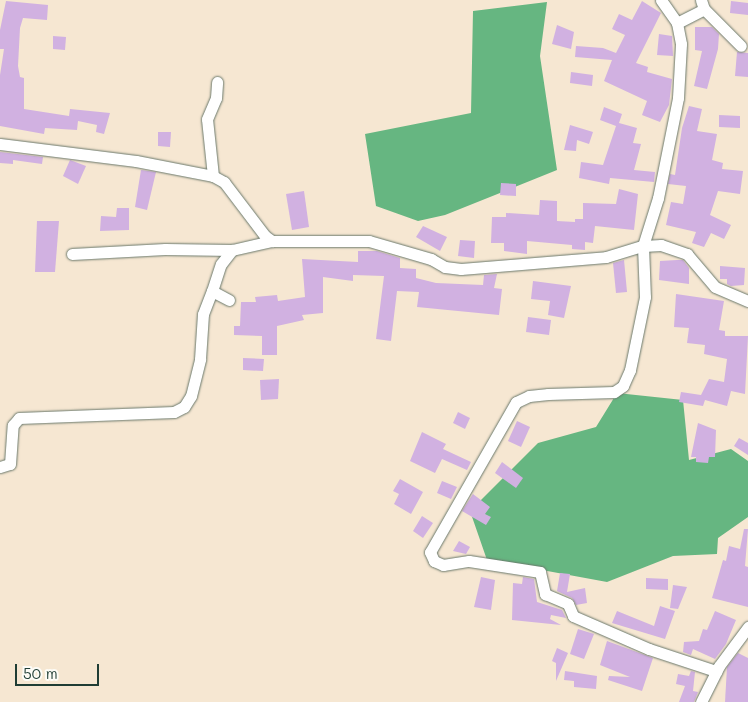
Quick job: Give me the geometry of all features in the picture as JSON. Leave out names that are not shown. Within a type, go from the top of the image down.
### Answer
[{"type":"street","points":[[661,0],[677,23],[681,44],[678,98],[658,198],[643,246],[644,297],[636,346],[623,386],[614,392],[529,396],[516,402],[430,552],[434,561],[444,565],[469,561],[540,572],[545,594],[568,604],[573,616],[649,649],[716,671]]},
{"type":"street","points":[[677,23],[702,4],[741,46]]},
{"type":"street","points":[[213,176],[207,119],[214,103],[217,82]]},
{"type":"street","points":[[0,144],[136,161],[213,176],[224,182],[264,236],[272,241]]},
{"type":"street","points":[[72,254],[165,249],[232,250],[272,241],[369,241],[431,259],[445,267],[461,269],[606,257],[643,246],[661,246],[687,254],[711,283],[748,301]]},
{"type":"street","points":[[0,467],[10,464],[12,425],[19,418],[174,412],[184,407],[193,387],[200,359],[203,314],[221,264],[232,250]]},
{"type":"street","points":[[212,291],[229,300]]},
{"type":"street","points":[[701,702],[716,671],[748,627]]},
{"type":"green space","points":[[547,2],[540,56],[557,170],[445,215],[418,221],[376,206],[365,134],[471,113],[473,11]]},
{"type":"green space","points":[[617,393],[683,400],[689,460],[731,449],[748,461],[748,517],[718,538],[717,554],[673,556],[607,582],[487,560],[470,511],[538,443],[596,427]]},
{"type":"building","points":[[6,1],[48,5],[47,20],[23,18],[20,28],[18,66],[20,77],[24,78],[24,109],[69,116],[70,109],[110,113],[104,134],[96,132],[97,125],[78,121],[77,130],[45,128],[44,134],[0,126],[0,75],[4,49],[0,49],[0,30]]},
{"type":"building","points":[[642,1],[661,13],[636,63],[648,67],[647,72],[672,79],[669,105],[660,122],[642,115],[647,101],[604,81],[612,60],[575,57],[576,46],[603,48],[616,53],[625,35],[612,29],[619,14],[632,20]]},
{"type":"building","points":[[731,1],[748,3],[748,15],[730,13]]},
{"type":"building","points":[[557,25],[574,32],[571,49],[552,44]]},
{"type":"building","points":[[695,27],[712,27],[719,34],[718,49],[707,89],[694,86],[702,51],[695,50]]},
{"type":"building","points":[[659,34],[672,36],[673,56],[657,55]]},
{"type":"building","points":[[53,36],[66,37],[65,50],[53,49]]},
{"type":"building","points":[[737,52],[748,53],[748,77],[735,76]]},
{"type":"building","points":[[571,72],[593,75],[592,86],[570,83]]},
{"type":"building","points":[[689,106],[702,109],[697,131],[717,134],[712,160],[723,163],[722,169],[743,171],[740,194],[718,191],[710,215],[731,225],[724,239],[711,233],[704,247],[692,243],[696,232],[666,225],[671,202],[683,204],[686,186],[668,184],[670,174],[675,175],[682,128]]},
{"type":"building","points":[[604,107],[622,114],[619,123],[637,128],[633,143],[641,144],[634,170],[655,172],[654,182],[610,178],[609,184],[579,178],[581,162],[603,165],[616,126],[600,120]]},
{"type":"building","points":[[719,115],[740,116],[740,128],[719,127]]},
{"type":"building","points":[[570,125],[593,132],[589,144],[577,140],[576,151],[564,150]]},
{"type":"building","points":[[158,132],[171,132],[170,147],[158,146]]},
{"type":"building","points":[[0,152],[43,157],[42,164],[13,160],[13,164],[0,163]]},
{"type":"building","points":[[70,160],[86,166],[78,184],[63,176]]},
{"type":"building","points":[[141,170],[156,172],[147,210],[135,207]]},
{"type":"building","points":[[501,183],[516,184],[516,196],[500,195]]},
{"type":"building","points":[[619,189],[638,194],[634,230],[595,226],[593,243],[585,242],[585,250],[572,249],[572,245],[527,241],[527,254],[504,251],[504,243],[491,243],[492,217],[506,217],[506,213],[539,215],[540,200],[557,201],[557,221],[575,222],[575,219],[583,219],[583,203],[616,204]]},
{"type":"building","points":[[304,191],[309,227],[292,230],[286,194]]},
{"type":"building","points":[[117,208],[129,208],[129,230],[100,231],[101,216],[116,217]]},
{"type":"building","points":[[37,221],[59,221],[55,272],[35,272]]},
{"type":"building","points":[[423,226],[447,237],[440,251],[416,237]]},
{"type":"building","points":[[460,240],[475,241],[474,258],[458,256]]},
{"type":"building","points":[[358,251],[377,251],[400,258],[400,268],[416,269],[416,278],[436,283],[483,285],[484,275],[497,274],[494,288],[502,289],[499,315],[417,307],[419,292],[397,291],[391,341],[376,339],[384,276],[353,275],[353,281],[323,277],[323,313],[302,315],[304,320],[277,326],[277,355],[262,355],[262,336],[234,335],[234,326],[240,326],[241,302],[256,302],[255,297],[277,295],[278,301],[305,297],[302,259],[358,262]]},
{"type":"building","points":[[624,260],[627,292],[616,293],[613,263]]},
{"type":"building","points":[[683,260],[689,268],[689,284],[659,280],[660,261]]},
{"type":"building","points":[[720,266],[745,268],[744,285],[731,286],[727,284],[727,279],[720,279]]},
{"type":"building","points":[[533,281],[571,286],[564,318],[548,315],[550,301],[531,299]]},
{"type":"building","points":[[676,294],[724,301],[719,330],[725,331],[725,336],[748,336],[745,394],[731,391],[727,406],[705,400],[703,406],[679,402],[681,392],[701,395],[709,379],[724,382],[727,359],[704,354],[705,345],[687,343],[689,328],[674,327]]},
{"type":"building","points":[[528,317],[551,320],[549,335],[526,332]]},
{"type":"building","points":[[243,358],[264,359],[263,371],[243,370]]},
{"type":"building","points":[[279,379],[278,399],[261,400],[260,380]]},
{"type":"building","points":[[458,412],[470,418],[465,429],[453,423]]},
{"type":"building","points":[[517,421],[530,427],[521,447],[508,441]]},
{"type":"building","points":[[698,423],[716,430],[715,457],[709,457],[708,463],[696,462],[696,457],[691,457]]},
{"type":"building","points":[[422,432],[446,444],[443,449],[471,462],[467,470],[442,459],[435,473],[410,461]]},
{"type":"building","points":[[739,438],[748,443],[748,455],[734,446]]},
{"type":"building","points":[[502,462],[523,478],[516,488],[495,473]]},
{"type":"building","points":[[400,479],[423,492],[411,514],[394,504],[399,494],[393,491]]},
{"type":"building","points":[[442,481],[457,487],[451,499],[437,493]]},
{"type":"building","points":[[473,494],[490,507],[485,514],[491,517],[486,525],[462,511]]},
{"type":"building","points":[[422,516],[433,523],[423,538],[413,531]]},
{"type":"building","points":[[744,529],[748,529],[745,566],[748,567],[748,607],[712,598],[723,560],[726,561],[729,546],[740,549]]},
{"type":"building","points":[[459,541],[470,547],[466,554],[453,551]]},
{"type":"building","points":[[560,573],[570,574],[567,592],[585,588],[587,603],[576,605],[572,598],[557,591]]},
{"type":"building","points":[[481,577],[495,580],[491,610],[474,607]]},
{"type":"building","points":[[523,577],[534,579],[537,602],[562,610],[566,618],[551,615],[550,619],[561,625],[512,620],[513,583],[522,584]]},
{"type":"building","points":[[646,578],[668,579],[668,590],[646,589]]},
{"type":"building","points":[[673,585],[687,587],[678,609],[670,608]]},
{"type":"building","points":[[660,606],[675,611],[665,639],[612,623],[617,611],[654,626]]},
{"type":"building","points":[[715,611],[736,620],[726,644],[715,659],[693,649],[691,655],[683,652],[684,642],[699,641],[703,629],[707,630]]},
{"type":"building","points":[[578,629],[594,634],[584,659],[570,654]]},
{"type":"building","points":[[607,641],[653,658],[642,691],[608,680],[609,676],[630,677],[600,665]]},
{"type":"building","points":[[557,648],[568,653],[556,681],[556,663],[552,661]]},
{"type":"building","points":[[738,653],[748,658],[748,702],[725,702],[727,667]]},
{"type":"building","points":[[565,671],[597,676],[596,689],[574,687],[574,681],[564,680]]},
{"type":"building","points":[[691,671],[695,672],[693,691],[698,692],[694,702],[679,702],[685,686],[676,684],[678,674],[689,676]]}]
